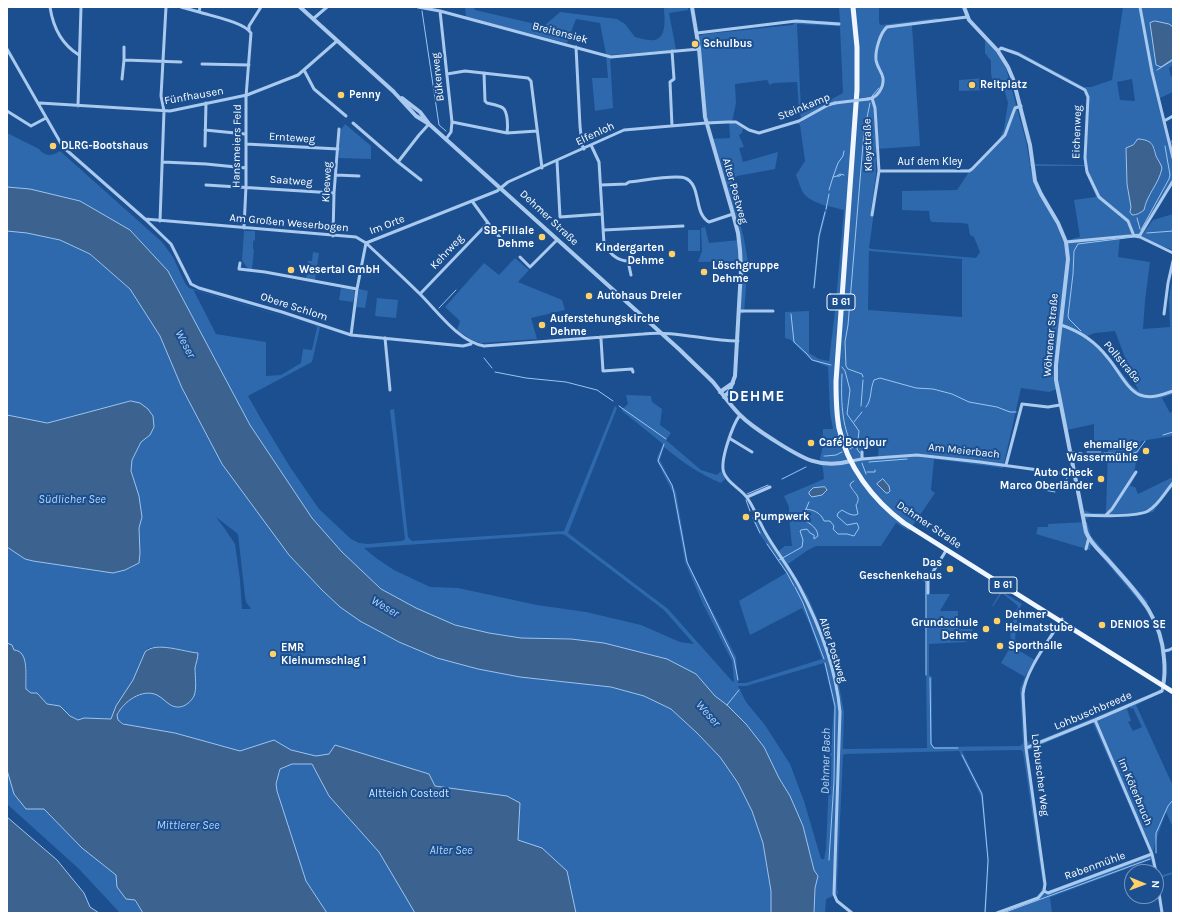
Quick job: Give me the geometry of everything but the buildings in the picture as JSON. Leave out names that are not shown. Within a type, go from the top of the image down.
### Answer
[{"type":"main road","name":"B 61","points":[[851,461],[839,429],[836,381],[857,90],[857,48],[852,7]]},
{"type":"main road","name":"Dehmer Straße","points":[[851,461],[868,487],[892,513],[904,523],[1062,620],[1173,692]]},
{"type":"street","points":[[50,7],[56,30],[65,44],[79,55]]},
{"type":"street","points":[[78,106],[81,7]]},
{"type":"street","points":[[160,221],[164,111],[161,96],[166,7]]},
{"type":"street","points":[[181,7],[238,24],[249,30],[249,26],[261,7]]},
{"type":"street","points":[[199,12],[200,7]]},
{"type":"street","name":"Dehmer Straße","points":[[300,7],[392,90],[420,112],[429,124],[660,332],[702,372],[740,415],[764,434],[804,458],[814,462],[832,465],[851,461]]},
{"type":"street","points":[[314,19],[327,7]]},
{"type":"street","name":"Breitensiek","points":[[418,7],[440,11],[615,57],[699,49]]},
{"type":"street","name":"Alter Postweg","points":[[692,7],[699,49],[702,97],[706,123],[733,214],[738,233],[740,250],[741,270],[735,376],[729,392],[724,397]]},
{"type":"street","name":"Wöhrener Straße","points":[[964,7],[967,17],[998,51],[1008,67],[1013,79],[1030,145],[1035,181],[1058,223],[1066,242],[1068,259],[1056,365],[1056,380],[1083,515],[1088,537],[1125,579],[1147,607],[1159,628],[1164,651],[1165,672],[1163,686]]},
{"type":"street","points":[[1140,7],[1152,72],[1173,158]]},
{"type":"street","name":"Bükerweg","points":[[440,11],[452,122],[451,132],[446,139]]},
{"type":"street","points":[[872,98],[878,93],[883,84],[883,79],[876,61],[876,54],[884,30],[892,26],[967,17]]},
{"type":"street","points":[[697,33],[796,21],[839,24]]},
{"type":"street","name":"Hansmeiers Feld","points":[[244,228],[246,186],[245,134],[251,33],[249,30]]},
{"type":"street","name":"Fünfhausen","points":[[39,105],[40,103],[170,111],[206,104],[247,95],[298,76],[337,41]]},
{"type":"street","points":[[122,79],[124,47]]},
{"type":"street","points":[[576,47],[580,126],[582,145],[584,149]]},
{"type":"street","name":"Eichenweg","points":[[998,51],[1001,48],[1018,54],[1085,90],[1088,97],[1085,158],[1087,172],[1099,197],[1128,221],[1134,236]]},
{"type":"street","points":[[7,49],[63,147],[145,219]]},
{"type":"street","points":[[672,51],[674,79],[670,82],[672,126]]},
{"type":"street","points":[[124,60],[181,62]]},
{"type":"street","points":[[202,64],[249,65]]},
{"type":"street","points":[[304,70],[314,89],[346,116]]},
{"type":"street","points":[[447,74],[465,71],[528,78],[531,81],[542,168]]},
{"type":"street","points":[[484,73],[485,101],[502,108],[505,111],[508,124],[507,133]]},
{"type":"street","name":"Steinkamp","points":[[706,123],[736,122],[749,130],[759,132],[799,121],[828,105],[872,98]]},
{"type":"street","name":"Kleystraße","points":[[872,98],[875,108],[878,171],[872,216]]},
{"type":"street","points":[[205,146],[206,104]]},
{"type":"street","name":"Auf dem Kley","points":[[878,171],[972,169],[1005,135],[1015,108],[1020,106]]},
{"type":"street","points":[[7,111],[31,126],[46,118]]},
{"type":"street","points":[[1164,120],[1173,116]]},
{"type":"street","points":[[452,122],[507,133],[537,130]]},
{"type":"street","points":[[353,123],[421,180]]},
{"type":"street","name":"Elfenloh","points":[[500,188],[508,182],[624,130],[706,123]]},
{"type":"street","points":[[398,162],[418,135],[429,124]]},
{"type":"street","name":"Kleeweg","points":[[333,236],[334,193],[339,129]]},
{"type":"street","points":[[205,130],[245,134]]},
{"type":"street","name":"Ernteweg","points":[[246,144],[338,149]]},
{"type":"street","points":[[591,145],[599,162],[604,244],[609,252],[621,261],[628,262],[631,275]]},
{"type":"street","points":[[557,161],[560,217],[602,214]]},
{"type":"street","points":[[163,162],[246,168]]},
{"type":"street","points":[[336,175],[359,176]]},
{"type":"street","points":[[601,185],[626,184],[629,182],[677,176],[685,178],[694,186],[704,219],[709,222],[733,214]]},
{"type":"street","points":[[1066,242],[1134,236],[1140,234],[1173,181]]},
{"type":"street","name":"Saatweg","points":[[206,185],[246,186],[334,193]]},
{"type":"street","name":"Im Orte","points":[[351,335],[357,289],[366,243],[497,191],[500,188]]},
{"type":"street","points":[[472,201],[501,239]]},
{"type":"street","name":"Am Großen Weserbogen","points":[[145,219],[356,237],[366,243],[439,314],[471,342]]},
{"type":"street","name":"Obere Schlom","points":[[145,219],[170,244],[191,284],[199,288],[282,312],[351,335],[419,343],[463,346],[471,344],[471,342]]},
{"type":"street","name":"Kehrweg","points":[[420,294],[488,223]]},
{"type":"street","points":[[604,230],[683,226]]},
{"type":"street","points":[[1134,236],[1140,237],[1173,253]]},
{"type":"street","points":[[520,257],[530,267],[557,240]]},
{"type":"street","points":[[1164,314],[1173,261]]},
{"type":"street","points":[[240,263],[239,269],[265,272],[357,289]]},
{"type":"street","points":[[739,311],[773,310]]},
{"type":"street","name":"Pollstraße","points":[[1060,325],[1074,330],[1097,346],[1108,357],[1129,386],[1139,395],[1149,397],[1158,396],[1173,391]]},
{"type":"street","points":[[471,342],[484,346],[660,332],[722,341],[738,341]]},
{"type":"street","points":[[600,337],[603,371],[632,369],[633,372]]},
{"type":"street","points":[[385,338],[390,390]]},
{"type":"street","points":[[720,392],[733,382]]},
{"type":"street","points":[[1006,465],[1022,404],[1048,407],[1060,405]]},
{"type":"street","name":"Alter Postweg","points":[[740,415],[729,438],[723,463],[724,473],[727,478],[747,497],[765,532],[784,561],[805,599],[823,640],[836,683],[840,712],[834,894],[838,901],[852,913]]},
{"type":"street","points":[[729,438],[752,452]]},
{"type":"street","points":[[862,452],[862,459]]},
{"type":"street","name":"Am Meierbach","points":[[851,461],[917,455],[1006,465],[1075,475]]},
{"type":"street","points":[[1106,515],[1112,509],[1136,472]]},
{"type":"street","points":[[1083,515],[1134,514],[1148,511],[1160,501],[1173,483]]},
{"type":"street","points":[[747,497],[770,487]]},
{"type":"street","points":[[1086,549],[1088,537]]},
{"type":"street","points":[[928,593],[928,580],[946,549]]},
{"type":"street","name":"Lohbuscher Weg","points":[[1044,891],[1045,884],[1026,748],[1023,686],[1029,672],[1062,620]]},
{"type":"street","points":[[1164,651],[1173,648]]},
{"type":"street","name":"Lohbuschbreede","points":[[1026,748],[1162,691],[1163,686]]},
{"type":"street","name":"Im Köterbruch","points":[[1095,720],[1152,854],[1154,864]]},
{"type":"street","name":"Rabenmühle","points":[[1044,891],[1048,893],[1152,854]]},
{"type":"street","points":[[997,913],[1038,898],[1044,891]]},
{"type":"green space","points":[[465,7],[474,7],[475,10],[544,26],[560,12],[617,19],[625,24],[635,37],[647,40],[654,40],[661,35],[665,21],[664,7],[688,7],[688,10],[669,13],[676,50],[610,55],[613,108],[595,111],[592,78],[608,78],[606,54],[600,23],[576,19],[567,43],[466,17]]},
{"type":"green space","points":[[839,7],[879,7],[879,23],[881,25],[938,18],[938,21],[912,25],[920,146],[876,149],[876,174],[871,211],[875,210],[869,248],[976,258],[980,252],[974,237],[970,235],[968,224],[932,222],[930,220],[929,211],[902,210],[902,191],[957,190],[969,172],[921,170],[969,169],[974,167],[999,140],[1004,129],[1008,103],[1004,88],[994,89],[991,73],[991,61],[985,53],[985,40],[999,55],[1006,68],[1026,141],[1030,164],[1084,165],[1087,98],[1083,90],[1010,52],[1011,49],[1084,87],[1091,87],[1112,80],[1123,7],[1173,7],[1173,27],[1169,24],[1153,40],[1156,65],[1161,67],[1173,59],[1173,65],[1169,68],[1171,76],[1173,77],[1173,92],[1160,98],[1170,140],[1173,139],[1173,179],[1140,233],[1120,236],[1118,257],[1150,262],[1143,329],[1170,327],[1169,298],[1173,277],[1173,394],[1162,398],[1170,413],[1173,411],[1173,439],[1172,436],[1141,441],[1134,472],[1137,473],[1130,486],[1135,487],[1138,494],[1173,477],[1173,486],[1153,512],[1134,516],[1090,517],[1086,519],[1084,510],[1091,513],[1106,513],[1108,448],[1094,447],[1094,424],[1067,430],[1058,389],[1049,392],[1021,388],[1003,468],[934,459],[931,490],[935,493],[909,531],[896,523],[881,546],[816,546],[788,564],[808,597],[826,639],[838,680],[844,712],[844,749],[927,748],[925,582],[923,580],[877,579],[927,579],[936,562],[940,562],[929,580],[929,594],[950,594],[940,611],[958,611],[958,629],[973,629],[966,642],[929,644],[929,675],[932,677],[932,744],[934,747],[1020,746],[1023,743],[1020,689],[1025,677],[1028,679],[1024,694],[1027,740],[1030,744],[1156,692],[1160,689],[1165,691],[1136,705],[1173,786],[1173,828],[1166,812],[1155,843],[1153,854],[1155,864],[1152,864],[1151,860],[1140,864],[1124,864],[1124,870],[1050,897],[1052,913],[993,913],[1036,897],[1040,893],[1043,886],[1023,752],[1021,750],[962,751],[983,794],[989,861],[986,913],[984,913],[988,861],[981,797],[959,751],[843,755],[837,887],[838,894],[826,899],[825,913],[814,913],[815,888],[818,876],[814,870],[803,826],[790,797],[764,747],[746,724],[727,705],[715,696],[696,674],[571,639],[521,638],[489,633],[455,625],[416,608],[381,589],[342,552],[312,518],[250,425],[202,336],[30,189],[7,187],[7,133],[46,154],[52,155],[60,151],[162,242],[173,257],[185,283],[189,288],[320,327],[312,362],[248,396],[290,467],[319,509],[351,539],[359,543],[368,544],[402,541],[405,539],[390,410],[394,409],[408,537],[412,541],[564,531],[615,406],[617,408],[568,533],[668,609],[734,682],[732,661],[702,602],[685,562],[673,493],[657,461],[657,457],[663,444],[621,410],[628,404],[626,395],[651,396],[652,402],[662,409],[660,425],[671,433],[666,440],[701,470],[717,475],[721,471],[725,479],[721,483],[705,476],[664,447],[660,460],[676,492],[688,563],[736,657],[738,683],[746,683],[822,659],[810,625],[802,608],[750,635],[739,601],[786,573],[759,533],[753,521],[756,519],[762,532],[777,552],[785,546],[792,546],[789,507],[784,496],[824,479],[820,458],[823,429],[833,429],[830,412],[828,367],[811,360],[791,340],[785,338],[785,312],[809,311],[809,353],[819,359],[829,361],[844,210],[828,206],[820,237],[815,288],[813,288],[818,236],[826,206],[805,195],[796,175],[805,161],[800,125],[797,123],[802,122],[799,109],[797,82],[773,83],[770,85],[767,80],[735,84],[736,103],[732,122],[743,128],[742,133],[739,135],[744,147],[739,148],[743,162],[778,152],[775,169],[737,176],[733,180],[735,202],[748,262],[744,313],[739,314],[742,261],[698,262],[702,251],[701,228],[705,227],[709,243],[740,240],[710,139],[730,138],[729,123],[707,123],[698,36],[793,25],[795,20],[839,22]],"holes":[[[797,24],[839,26],[843,93],[823,104],[812,108],[801,109]],[[1132,79],[1135,101],[1120,100],[1117,82]],[[1135,142],[1155,148],[1156,155],[1162,168],[1144,210],[1130,212],[1131,207],[1127,184],[1126,148],[1133,145]],[[1030,166],[1084,166],[1096,197],[1074,200],[1080,237],[1063,241],[1053,217],[1035,185]],[[869,251],[962,259],[962,317],[868,310]],[[194,290],[316,326],[317,328],[312,350],[303,349],[301,363],[281,375],[266,376],[266,342],[216,334]],[[1115,331],[1139,391],[1131,385],[1110,357],[1087,336],[1095,333]],[[879,441],[878,460],[862,460],[864,442]],[[826,487],[827,491],[822,495],[811,497],[813,488]],[[561,534],[565,535],[664,610],[694,644],[680,642],[641,625],[586,612],[537,605],[458,588],[430,587],[394,570],[364,548]],[[824,663],[834,707],[826,849],[824,859],[821,859],[804,801],[790,764],[765,725],[746,702],[738,686],[746,686]],[[1130,707],[1131,709],[1133,708],[1142,727],[1133,731],[1128,722],[1131,721],[1127,709]],[[1093,723],[1150,853],[1048,891],[1046,890],[1027,751]]]},
{"type":"green space","name":"Reitplatz","points":[[985,78],[986,90],[959,91],[959,80]]},
{"type":"green space","points":[[345,124],[371,146],[371,159],[339,158],[340,131]]},
{"type":"green space","points":[[1173,214],[1173,250],[1150,242],[1141,236],[1153,220]]},
{"type":"green space","points":[[688,230],[700,230],[700,251],[688,251]]},
{"type":"green space","name":"Altteich Costedt","points":[[7,231],[27,233],[60,240],[90,254],[130,289],[160,336],[182,388],[222,464],[289,555],[340,607],[360,621],[399,642],[437,658],[478,669],[520,677],[611,687],[644,696],[671,709],[720,757],[738,783],[752,811],[763,843],[771,891],[771,913],[327,913],[306,881],[284,818],[276,784],[280,771],[273,741],[240,751],[175,733],[127,725],[118,720],[117,715],[123,706],[138,695],[144,693],[155,694],[170,705],[196,690],[195,667],[198,653],[167,647],[148,648],[143,655],[133,680],[116,706],[111,719],[84,718],[78,720],[70,716],[60,706],[47,704],[37,693],[31,693],[26,689],[27,668],[25,660],[7,643],[7,547],[25,559],[104,572],[118,572],[131,568],[138,563],[140,553],[139,528],[142,517],[139,496],[131,471],[132,460],[141,442],[150,435],[154,427],[153,416],[131,401],[47,423],[7,415]],"holes":[[[216,517],[238,534],[245,597],[246,602],[251,609],[242,609],[240,579],[235,544]]]},
{"type":"green space","points":[[244,231],[255,231],[255,240],[253,241],[254,250],[252,269],[248,269],[242,260]]},
{"type":"green space","points":[[313,252],[319,253],[315,280],[306,279],[308,261],[312,261]]},
{"type":"green space","points":[[515,258],[529,270],[518,282],[562,300],[565,310],[531,318],[537,339],[481,343],[472,340],[457,330],[460,321],[445,307],[484,263],[499,275]]},
{"type":"green space","points":[[341,288],[353,290],[355,292],[353,302],[339,300]]},
{"type":"green space","points":[[359,289],[368,291],[365,308],[356,307]]},
{"type":"green space","points":[[377,298],[398,300],[396,318],[375,316]]},
{"type":"green space","points":[[1087,522],[1091,536],[1148,602],[1143,606],[1091,544],[1090,550],[1036,534],[1038,527],[1048,527],[1048,524]]},
{"type":"green space","points":[[1001,591],[1022,604],[1018,611],[1015,640],[1017,641],[1015,645],[1011,638],[1011,629],[1015,610],[1018,608],[1017,605],[1002,593],[992,606]]},
{"type":"green space","points":[[1011,646],[1035,660],[1025,677],[1001,663]]},
{"type":"green space","points":[[7,770],[14,794],[44,809],[82,848],[116,875],[143,913],[120,913],[78,868],[7,804]]},
{"type":"green space","points":[[1173,872],[1173,874],[1164,877],[1164,874]]},
{"type":"green space","points":[[1159,904],[1162,904],[1164,913],[1161,913]]},
{"type":"water","points":[[1155,21],[1169,24],[1173,27],[1173,59],[1161,67],[1156,65],[1150,23]]},
{"type":"water","points":[[1138,139],[1146,140],[1151,143],[1162,168],[1144,210],[1138,214],[1132,215],[1130,212],[1131,207],[1127,184],[1126,148],[1133,145]]},
{"type":"water","name":"Weser","points":[[7,187],[30,189],[80,201],[130,230],[168,271],[250,425],[312,518],[342,552],[381,589],[416,608],[455,625],[489,633],[521,638],[571,639],[604,643],[667,659],[696,674],[715,696],[727,705],[746,724],[764,747],[779,778],[790,796],[803,826],[814,870],[818,876],[815,888],[814,913],[771,913],[771,891],[763,843],[752,811],[738,783],[720,757],[671,709],[644,696],[611,687],[520,677],[478,669],[437,658],[399,642],[360,621],[340,607],[289,555],[222,464],[182,388],[160,336],[130,289],[90,254],[60,240],[27,233],[7,231]]},
{"type":"water","name":"Südlicher See","points":[[131,401],[140,403],[148,409],[153,416],[154,427],[150,435],[141,442],[132,460],[131,471],[139,496],[142,517],[139,528],[139,563],[125,570],[113,573],[33,561],[25,559],[7,547],[7,415],[47,423]]},
{"type":"water","points":[[883,479],[889,486],[890,491],[888,493],[886,493],[877,484]]},
{"type":"water","points":[[825,487],[827,490],[822,495],[812,497],[809,494],[813,488]]},
{"type":"water","name":"Mittlerer See","points":[[7,643],[12,645],[14,650],[19,652],[25,660],[26,689],[31,693],[37,693],[47,704],[60,706],[70,716],[78,720],[84,718],[111,719],[116,706],[133,680],[145,652],[156,647],[178,649],[198,653],[195,668],[195,690],[192,699],[183,706],[176,707],[151,693],[139,695],[128,701],[117,715],[118,720],[123,724],[175,733],[240,751],[274,740],[291,750],[316,756],[329,754],[335,745],[429,774],[435,786],[507,796],[520,803],[518,840],[542,848],[567,871],[576,913],[415,913],[379,852],[329,796],[312,764],[292,764],[280,769],[276,784],[277,791],[306,881],[327,913],[143,913],[135,900],[126,899],[117,887],[116,875],[82,848],[44,809],[26,809],[14,794],[7,770]]},
{"type":"water","points":[[7,817],[57,860],[84,893],[90,907],[99,913],[7,913]]},
{"type":"waterway","points":[[422,11],[439,125],[446,131]]},
{"type":"waterway","points":[[1157,70],[1173,60]]},
{"type":"waterway","points":[[872,96],[879,88]]},
{"type":"waterway","points":[[863,377],[862,374],[848,369],[846,366],[845,342],[848,325],[864,132],[870,103]]},
{"type":"waterway","points":[[1141,230],[1169,179],[1170,175],[1165,146]]},
{"type":"waterway","points":[[833,177],[844,151]]},
{"type":"waterway","points":[[841,175],[837,176],[840,174],[844,175]]},
{"type":"waterway","points":[[829,190],[833,177],[837,176]]},
{"type":"waterway","points":[[826,209],[829,194]]},
{"type":"waterway","points":[[814,288],[819,236],[825,212]]},
{"type":"waterway","points":[[1137,218],[1140,229]]},
{"type":"waterway","points":[[1147,233],[1173,231]]},
{"type":"waterway","points":[[1081,331],[1069,319],[1068,316],[1074,251],[1078,244],[1134,237]]},
{"type":"waterway","points":[[439,308],[456,290]]},
{"type":"waterway","points":[[791,314],[794,342],[812,360],[831,365]]},
{"type":"waterway","points":[[484,358],[492,368]]},
{"type":"waterway","points":[[842,367],[845,371],[850,390],[847,414],[859,431],[857,449],[860,453]]},
{"type":"waterway","points":[[495,372],[526,378],[566,382],[597,390],[613,401]]},
{"type":"waterway","points":[[842,374],[844,421],[853,447],[850,449]]},
{"type":"waterway","points":[[866,407],[874,380],[880,378],[916,388],[933,389],[952,394],[969,402],[997,407],[1010,412],[1016,412]]},
{"type":"waterway","points":[[861,406],[863,380]]},
{"type":"waterway","points":[[619,406],[666,439]]},
{"type":"waterway","points":[[854,422],[862,412]]},
{"type":"waterway","points":[[1163,435],[1173,432]]},
{"type":"waterway","points":[[1104,453],[1131,454],[1137,452],[1145,441]]},
{"type":"waterway","points":[[664,444],[658,461],[672,485],[687,562],[734,659],[738,680]]},
{"type":"waterway","points":[[826,456],[836,455],[842,452]]},
{"type":"waterway","points":[[1072,452],[1082,453]]},
{"type":"waterway","points":[[1087,452],[1101,452]]},
{"type":"waterway","name":"Dehmer Bach","points":[[869,462],[907,459]]},
{"type":"waterway","name":"Dehmer Bach","points":[[862,463],[866,474]]},
{"type":"waterway","points":[[782,479],[806,467]]},
{"type":"waterway","points":[[867,472],[875,472],[875,470]]},
{"type":"waterway","points":[[1062,488],[1067,478]]},
{"type":"waterway","name":"Dehmer Bach","points":[[779,560],[802,547],[803,540],[801,530],[807,529],[814,535],[814,539],[818,536],[816,529],[801,516],[806,509],[817,512],[824,521],[830,521],[834,526],[833,529],[838,534],[854,536],[859,528],[857,523],[847,525],[837,516],[842,510],[852,515],[858,514],[856,505],[858,502],[858,497],[850,485],[854,481]]},
{"type":"waterway","points":[[747,494],[768,485]]},
{"type":"waterway","name":"Dehmer Bach","points":[[1044,490],[1055,492]]},
{"type":"waterway","points":[[746,500],[750,511]]},
{"type":"waterway","name":"Dehmer Bach","points":[[806,509],[809,502]]},
{"type":"waterway","points":[[753,518],[760,533]]},
{"type":"waterway","name":"Dehmer Bach","points":[[767,544],[794,586]]},
{"type":"waterway","points":[[877,579],[926,581],[926,675]]},
{"type":"waterway","name":"Dehmer Bach","points":[[795,587],[803,603],[824,659]]},
{"type":"waterway","name":"Dehmer Bach","points":[[825,663],[835,706],[834,781],[829,860]]},
{"type":"waterway","points":[[930,678],[931,744],[934,748],[958,748]]},
{"type":"waterway","points":[[727,705],[739,690]]},
{"type":"waterway","points":[[962,755],[982,794],[988,860],[985,913]]},
{"type":"waterway","points":[[1156,853],[1156,833],[1168,806],[1173,800]]},
{"type":"waterway","points":[[1003,913],[1150,859]]},
{"type":"place","name":"Schulbus","points":[[695,44]]},
{"type":"place","name":"Reitplatz","points":[[972,85]]},
{"type":"place","name":"Penny","points":[[341,95]]},
{"type":"place","name":"DLRG-Bootshaus","points":[[53,146]]},
{"type":"place","name":"SB-Filiale Dehme","points":[[542,237]]},
{"type":"place","name":"Kindergarten Dehme","points":[[672,254]]},
{"type":"place","name":"Wesertal GmbH","points":[[291,270]]},
{"type":"place","name":"Löschgruppe Dehme","points":[[704,272]]},
{"type":"place","name":"Autohaus Dreier","points":[[589,296]]},
{"type":"place","name":"Auferstehungskirche Dehme","points":[[542,325]]},
{"type":"place","name":"Café Bonjour","points":[[811,443]]},
{"type":"place","name":"ehemalige Wassermühle","points":[[1146,451]]},
{"type":"place","name":"Auto Check Marco Oberländer","points":[[1101,479]]},
{"type":"place","name":"Pumpwerk","points":[[746,517]]},
{"type":"place","name":"Das Geschenkehaus","points":[[950,569]]},
{"type":"place","name":"Dehmer Heimatstube","points":[[997,621]]},
{"type":"place","name":"DENIOS SE","points":[[1102,625]]},
{"type":"place","name":"Grundschule Dehme","points":[[986,629]]},
{"type":"place","name":"Sporthalle","points":[[1000,646]]},
{"type":"place","name":"EMR Kleinumschlag 1","points":[[273,654]]},
{"type":"district","name":"DEHME","points":[[757,397]]},
{"type":"water label","name":"Alter See","points":[[451,851]]}]
